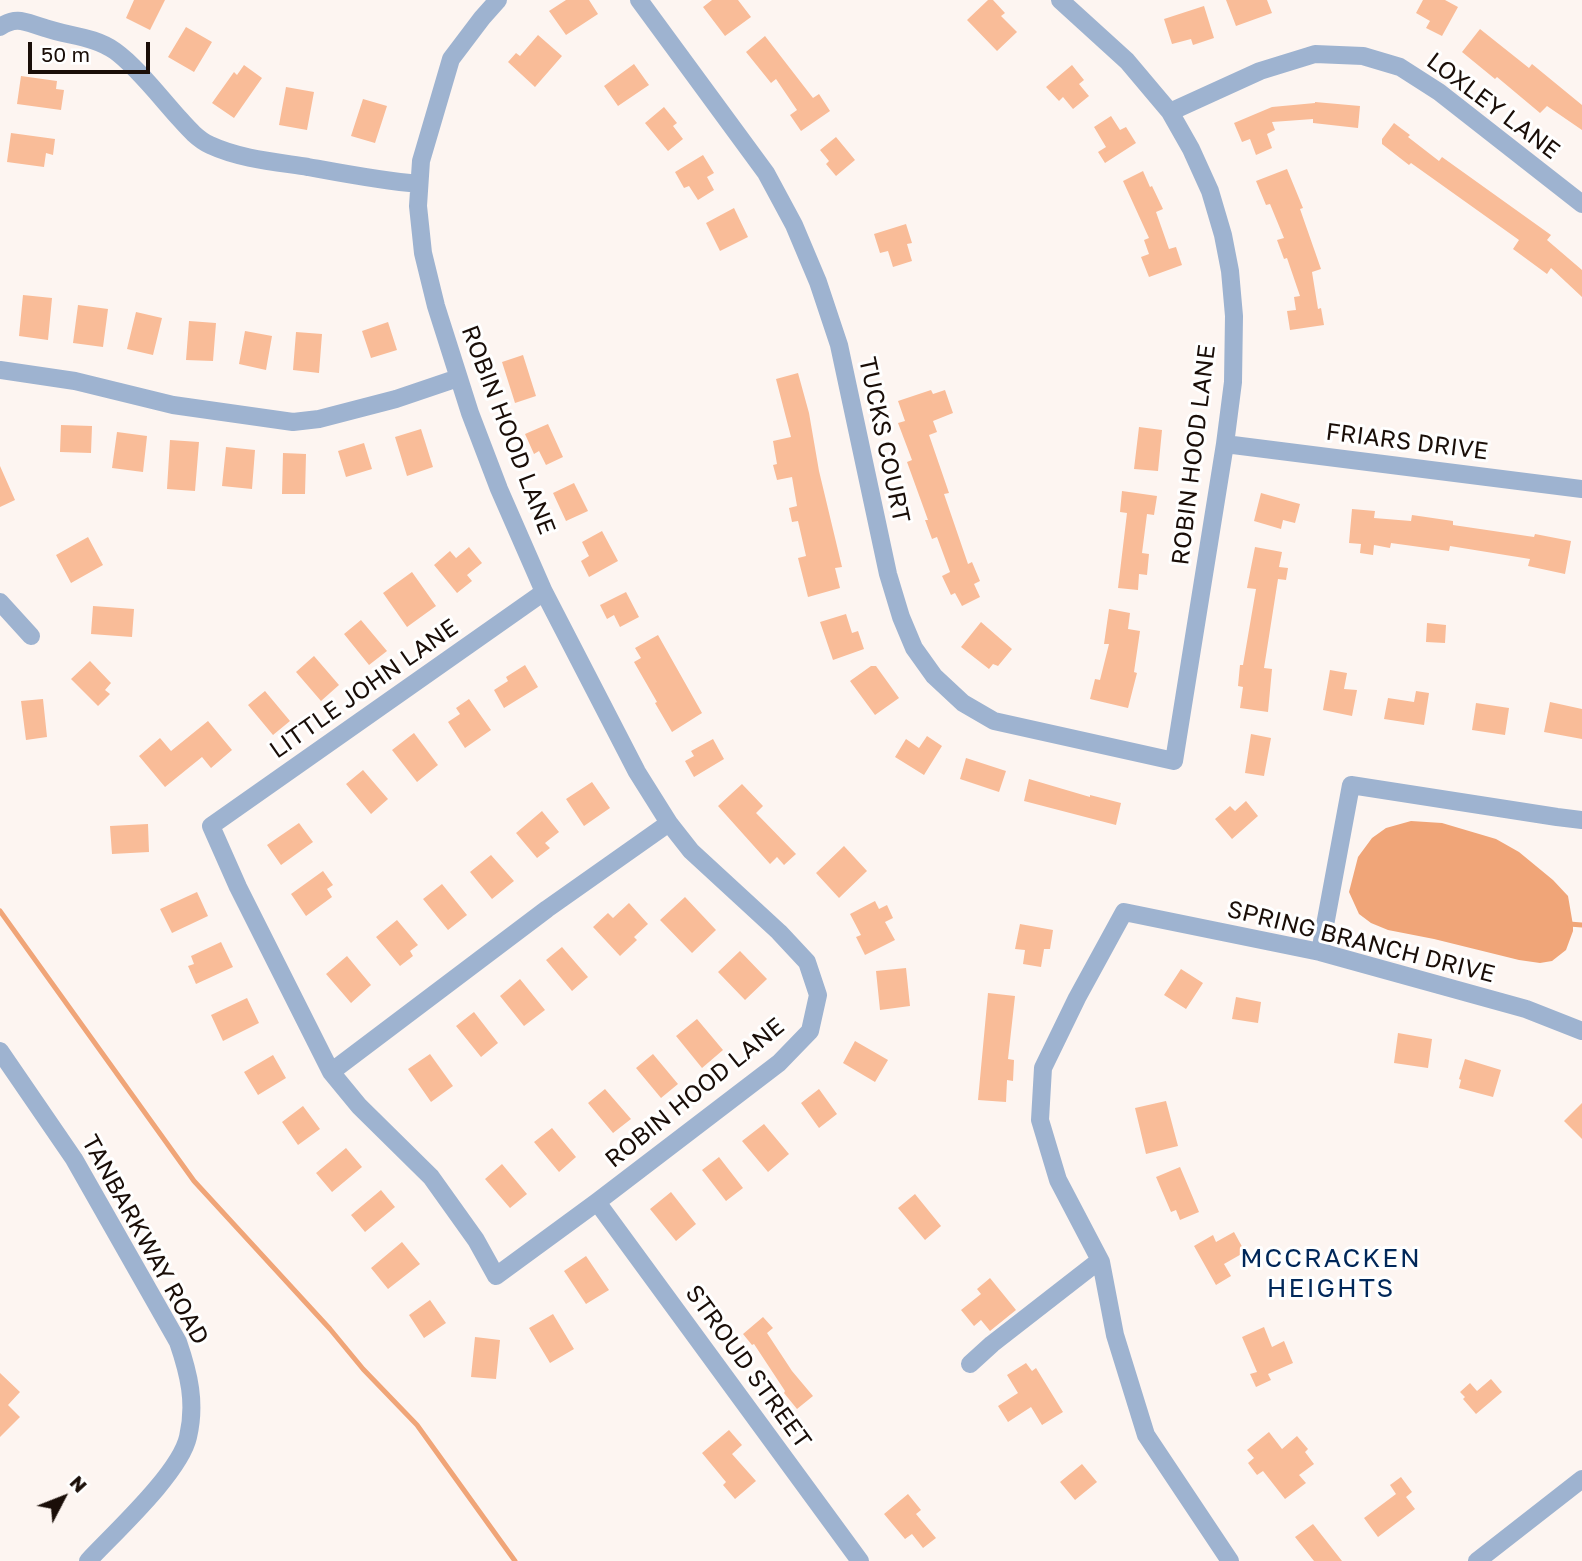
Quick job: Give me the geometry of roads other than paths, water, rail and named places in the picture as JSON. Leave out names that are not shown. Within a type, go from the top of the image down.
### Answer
[{"type":"street","name":"ROBIN HOOD LANE","points":[[331,1072],[359,1106],[431,1177],[476,1240],[496,1276],[779,1063],[810,1031],[818,995],[807,962],[779,932],[691,851],[669,823],[637,772],[544,592],[499,489],[458,378],[423,253],[418,206],[421,161],[451,59],[498,0]]},
{"type":"street","name":"TUCKS COURT","points":[[639,0],[766,173],[794,225],[818,282],[839,345],[888,574],[914,648],[934,676],[963,703],[994,721],[1174,761]]},
{"type":"street","name":"ROBIN HOOD LANE","points":[[1060,0],[1127,61],[1170,112],[1210,191],[1230,271],[1234,316],[1233,382],[1174,761]]},
{"type":"street","points":[[0,27],[15,20],[30,22],[106,46],[129,64],[191,131],[207,144],[225,151],[371,179],[419,184]]},
{"type":"street","name":"LOXLEY LANE","points":[[1170,112],[1260,71],[1315,54],[1363,56],[1400,67],[1439,92],[1582,204]]},
{"type":"street","points":[[0,370],[75,381],[173,405],[293,422],[319,419],[396,399],[458,378]]},
{"type":"street","name":"FRIARS DRIVE","points":[[1225,444],[1582,489]]},
{"type":"street","name":"LITTLE JOHN LANE","points":[[331,1072],[296,1006],[211,826],[544,592]]},
{"type":"street","points":[[0,602],[31,636]]},
{"type":"street","points":[[1320,952],[1350,785],[1582,820]]},
{"type":"street","points":[[331,1072],[547,909],[669,823]]},
{"type":"street","name":"SPRING BRANCH DRIVE","points":[[1100,1260],[1058,1180],[1040,1120],[1043,1068],[1124,912],[1320,952],[1526,1009],[1582,1031]]},
{"type":"street","name":"TANBARKWAY ROAD","points":[[0,1051],[74,1159],[178,1342],[186,1365],[192,1399],[188,1439],[175,1465],[88,1561]]},
{"type":"street","name":"STROUD STREET","points":[[597,1202],[860,1561]]},
{"type":"street","points":[[970,1364],[1100,1260],[1115,1335],[1146,1436],[1230,1561]]},
{"type":"street","points":[[1477,1561],[1582,1479]]},
{"type":"waterway","points":[[0,911],[194,1181],[417,1425],[515,1561]]},
{"type":"waterway","points":[[1569,924],[1582,925]]},
{"type":"district","name":"MCCRACKEN HEIGHTS","points":[[1331,1274]]}]
